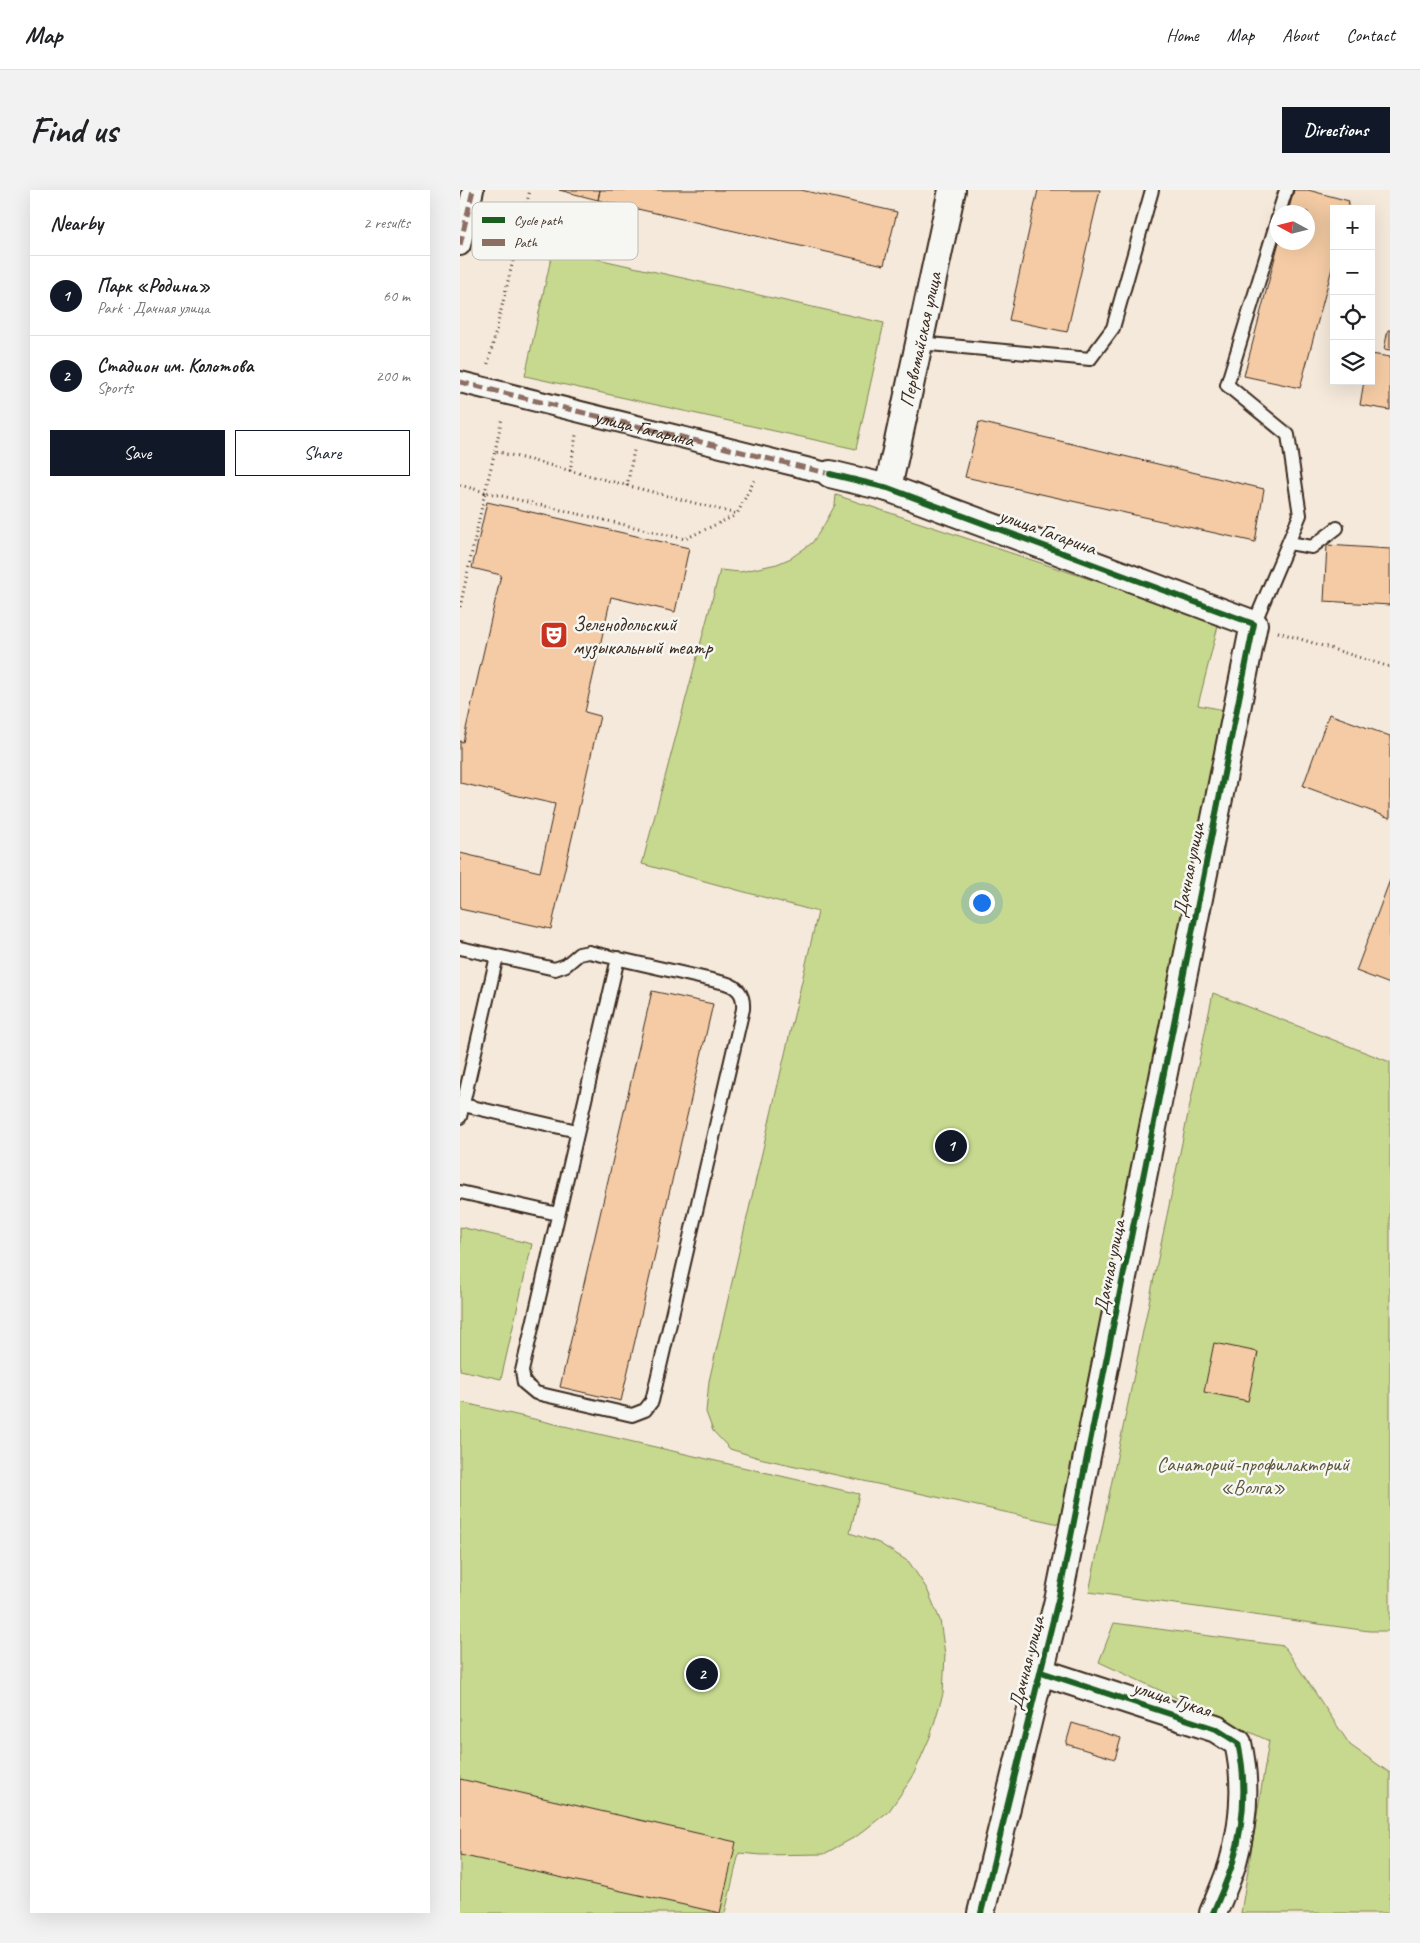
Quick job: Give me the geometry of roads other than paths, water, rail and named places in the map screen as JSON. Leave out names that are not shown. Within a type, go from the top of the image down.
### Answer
[{"type":"street","points":[[460,245],[473,190]]},
{"type":"street","name":"Первомайская улица","points":[[888,488],[919,343],[947,191]]},
{"type":"street","name":"улица Гагарина","points":[[460,382],[888,488],[1254,624]]},
{"type":"street","name":"Дачная улица","points":[[981,1913],[1063,1576],[1254,624]]},
{"type":"street","name":"улица Тукая","points":[[1041,1672],[1216,1729],[1238,1743],[1244,1767],[1243,1816],[1233,1863],[1213,1913]]},
{"type":"lane","points":[[919,343],[1090,359],[1114,328],[1152,190]]},
{"type":"lane","points":[[1281,205],[1286,190]]},
{"type":"lane","points":[[1254,624],[1300,515],[1288,435],[1227,385],[1270,244]]},
{"type":"lane","points":[[1288,543],[1312,547],[1337,528]]},
{"type":"lane","points":[[460,948],[555,969],[566,965],[574,956],[583,952],[618,958],[732,985],[742,994],[744,1000],[743,1010],[652,1402],[645,1410],[639,1413],[626,1414],[536,1394],[524,1383],[522,1371],[618,958]]},
{"type":"lane","points":[[497,956],[461,1111],[577,1131]]},
{"type":"lane","points":[[460,1192],[558,1214]]},
{"type":"place","name":"Зеленодольский музыкальный театр","points":[[554,635]]},
{"type":"place","name":"Парк «Родина»","points":[[951,1146]]},
{"type":"place","name":"Стадион им. Колотова","points":[[702,1674]]},
{"type":"park label","name":"Санаторий-профилакторий «Волга»","points":[[1253,1476]]}]
